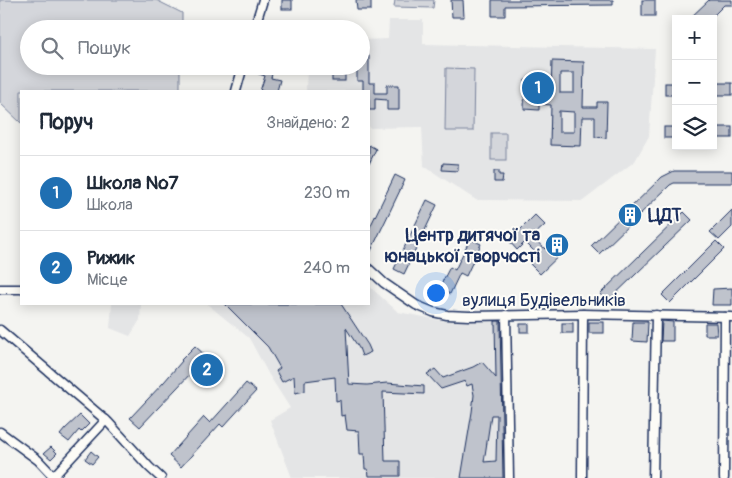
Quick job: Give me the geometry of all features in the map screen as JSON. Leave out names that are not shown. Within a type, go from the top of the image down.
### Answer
[{"type":"street","points":[[257,20],[263,0]]},
{"type":"street","points":[[236,90],[240,75]]},
{"type":"street","name":"вулиця Будівельників","points":[[370,270],[384,283],[416,305],[432,312],[447,314],[469,316],[583,314],[729,317]]},
{"type":"street","points":[[0,289],[20,289]]},
{"type":"street","points":[[582,478],[583,314]]},
{"type":"street","points":[[653,478],[656,315]]},
{"type":"street","points":[[506,316],[510,478]]},
{"type":"street","points":[[724,478],[729,317]]},
{"type":"street","points":[[0,330],[106,420],[149,467],[162,478]]},
{"type":"street","points":[[0,432],[38,460],[53,478],[106,420]]},
{"type":"shaded area","points":[[0,0],[156,0],[182,13],[182,20],[20,20],[20,75],[180,75],[180,90],[20,90],[20,122],[0,103]]},
{"type":"shaded area","points":[[395,0],[434,0],[433,8],[394,7]]},
{"type":"shaded area","points":[[389,20],[423,20],[423,44],[655,49],[649,136],[635,161],[583,201],[476,200],[424,166],[422,127],[370,128],[370,90],[306,90],[307,75],[370,75],[370,40],[388,39]]},
{"type":"shaded area","points":[[446,68],[474,69],[473,131],[445,131]]},
{"type":"shaded area","points":[[491,133],[506,133],[506,160],[491,160]]},
{"type":"shaded area","points":[[370,287],[398,312],[445,321],[503,321],[503,478],[292,478],[270,420],[290,408],[249,338],[208,305],[370,305]]},
{"type":"shaded area","points":[[112,305],[141,305],[140,320],[130,336],[110,328]]},
{"type":"building","points":[[282,0],[292,0],[292,9],[282,9]]},
{"type":"building","points":[[356,0],[371,0],[371,10],[357,10]]},
{"type":"building","points":[[451,0],[463,0],[464,17],[452,17]]},
{"type":"building","points":[[492,0],[613,0],[613,5],[505,6],[505,16],[492,16]]},
{"type":"building","points":[[642,0],[655,0],[655,16],[642,16]]},
{"type":"building","points":[[709,0],[732,0],[732,5],[724,5],[714,15],[693,15]]},
{"type":"building","points":[[552,61],[584,62],[583,107],[597,107],[597,102],[607,102],[606,138],[595,137],[595,117],[582,117],[581,146],[550,145],[551,105],[539,104],[539,110],[524,109],[525,80],[535,80],[535,76],[541,76],[540,94],[551,94]],"holes":[[[560,73],[574,73],[574,93],[560,93]],[[559,111],[574,112],[574,132],[559,132]]]},
{"type":"building","points":[[262,75],[272,75],[271,78],[280,80],[277,90],[260,90],[265,76]]},
{"type":"building","points":[[332,75],[345,75],[345,81],[332,81]]},
{"type":"building","points":[[357,75],[369,75],[369,83],[375,83],[375,93],[387,93],[387,85],[399,85],[399,110],[387,110],[387,100],[375,99],[375,110],[370,110],[370,90],[363,90],[363,81],[357,81]]},
{"type":"building","points":[[665,83],[672,83],[672,95],[665,95]]},
{"type":"building","points":[[717,83],[732,83],[732,95],[717,95]]},
{"type":"building","points":[[664,127],[672,127],[672,138],[664,138]]},
{"type":"building","points":[[717,127],[732,127],[732,138],[717,138]]},
{"type":"building","points":[[370,146],[376,149],[370,162]]},
{"type":"building","points":[[443,163],[458,164],[458,171],[442,170]]},
{"type":"building","points":[[494,171],[499,171],[499,175],[503,175],[502,182],[494,182]]},
{"type":"building","points":[[674,171],[732,171],[732,183],[674,183],[599,254],[591,246],[662,177]]},
{"type":"building","points":[[395,175],[405,180],[370,253],[370,227]]},
{"type":"building","points":[[427,200],[437,205],[404,274],[394,269]]},
{"type":"building","points":[[732,210],[732,227],[719,240],[710,232]]},
{"type":"building","points":[[684,212],[692,220],[607,302],[600,294]]},
{"type":"building","name":"Центр дитячої та юнацької творчості","points":[[535,215],[545,225],[532,237],[545,249],[557,237],[567,248],[540,274],[530,264],[539,256],[525,242],[517,250],[509,241]]},
{"type":"building","points":[[470,239],[481,244],[466,276],[460,273],[450,294],[439,288],[450,267],[455,270]]},
{"type":"building","points":[[716,241],[724,249],[670,303],[662,295]]},
{"type":"building","points":[[732,288],[732,305],[712,305],[713,289]]},
{"type":"building","points":[[226,305],[342,305],[371,352],[362,356],[346,328],[349,384],[387,383],[424,386],[424,394],[383,392],[385,461],[400,461],[400,476],[369,476],[368,469],[365,469],[364,454],[360,454],[359,431],[347,430],[345,415],[341,416],[340,400],[336,401],[335,377],[305,381],[305,391],[295,393],[294,376],[282,382],[276,371],[280,368],[268,347]]},
{"type":"building","points":[[495,321],[500,321],[503,478],[461,478],[474,395],[472,384],[467,386],[465,381],[441,389],[427,374],[435,369],[443,378],[482,362],[496,378]],"holes":[[[491,415],[497,415],[496,461],[484,462]]]},
{"type":"building","points":[[662,321],[673,322],[673,341],[661,341]]},
{"type":"building","points":[[589,322],[604,322],[604,333],[589,333]]},
{"type":"building","points":[[633,322],[648,322],[647,342],[632,341]]},
{"type":"building","points":[[562,323],[573,323],[573,333],[562,333]]},
{"type":"building","points":[[705,323],[716,323],[717,335],[705,335]]},
{"type":"building","points":[[520,324],[529,324],[529,332],[520,332]]},
{"type":"building","points":[[195,346],[219,368],[206,382],[193,371],[140,427],[130,418]]},
{"type":"building","points":[[246,383],[256,391],[223,427],[220,424],[181,467],[169,456],[204,417],[210,423]]},
{"type":"building","points":[[80,415],[89,424],[81,432],[79,430],[69,442],[60,435]]},
{"type":"building","points":[[51,447],[57,453],[51,459],[44,453]]},
{"type":"building","points":[[91,451],[98,457],[92,464],[85,459]]},
{"type":"place","name":"Школа №7","points":[[538,88]]},
{"type":"place","name":"ЦДТ","points":[[630,215]]},
{"type":"place","name":"Центр дитячої та юнацької творчості","points":[[557,245]]},
{"type":"place","name":"Рижик","points":[[207,370]]}]
